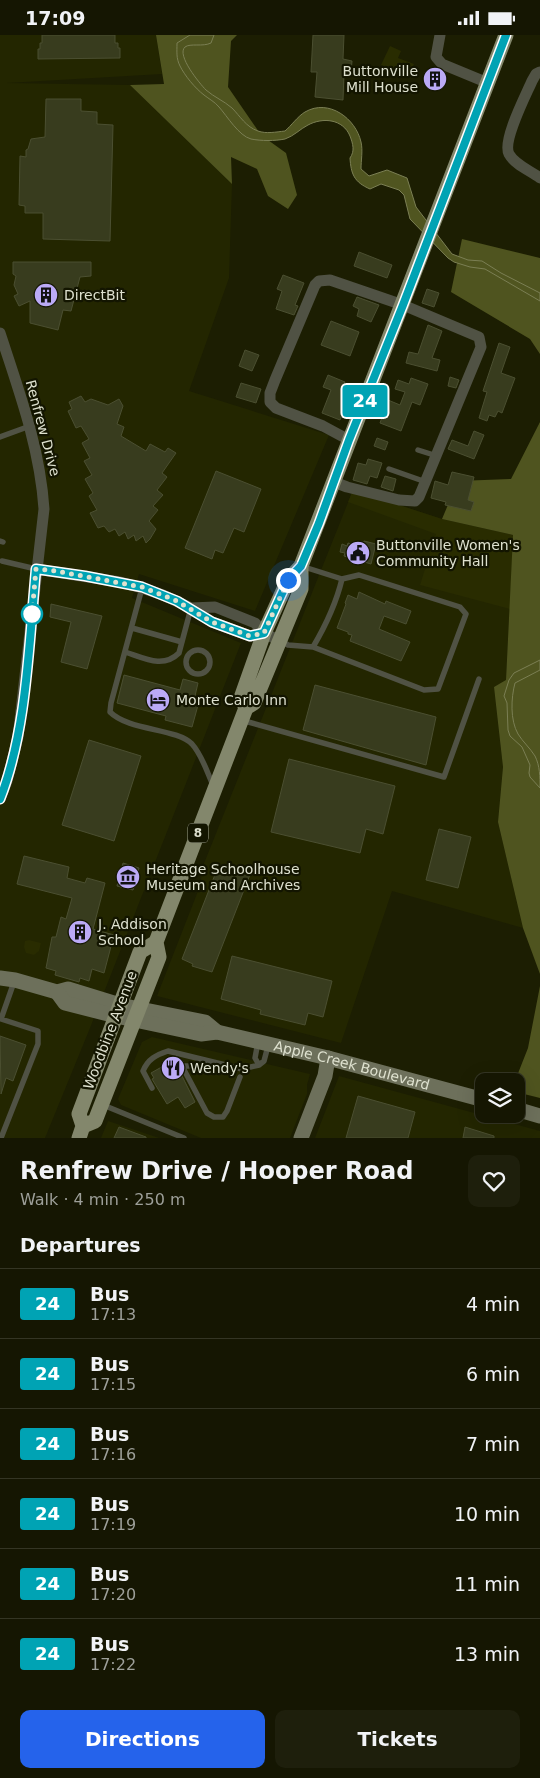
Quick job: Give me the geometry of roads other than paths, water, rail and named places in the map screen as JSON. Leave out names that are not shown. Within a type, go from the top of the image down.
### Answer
[{"type":"main road","name":"Woodbine Avenue","points":[[156,942],[140,952],[78,1114],[81,1132],[95,1121],[137,1014],[159,957],[156,942],[243,714],[254,703],[280,641],[300,589],[301,566],[506,35]]},
{"type":"main road","name":"Woodbine Avenue","points":[[243,714],[241,698],[264,633],[288,580],[301,566]]},
{"type":"main road","name":"Apple Creek Boulevard","points":[[8,979],[57,992],[68,989],[118,1010],[201,1034],[217,1032],[328,1058],[475,1098]]},
{"type":"main road","points":[[301,1138],[324,1078],[328,1058]]},
{"type":"main road","points":[[525,1111],[540,1115]]},
{"type":"street","points":[[440,35],[436,57],[442,64],[488,83]]},
{"type":"street","points":[[540,72],[536,74],[532,81],[510,134],[508,150],[514,160],[540,178]]},
{"type":"street","points":[[334,482],[347,487],[415,501],[426,482],[482,347],[480,337],[403,305],[330,280],[318,281],[314,285],[275,380],[270,393],[270,402],[276,408],[322,426],[349,440]]},
{"type":"street","name":"Renfrew Drive","points":[[0,333],[38,457],[44,509],[18,737],[7,781],[0,799]]},
{"type":"street","points":[[36,569],[142,587],[191,609],[215,607],[255,623],[264,633],[280,641]]},
{"type":"lane","points":[[0,437],[30,426]]},
{"type":"lane","points":[[418,450],[437,456]]},
{"type":"lane","points":[[388,469],[426,482]]},
{"type":"lane","points":[[2,561],[36,569]]},
{"type":"lane","points":[[280,641],[288,645],[313,647],[424,690],[438,689],[466,614],[460,607],[359,575],[342,579],[301,566]]},
{"type":"lane","points":[[313,647],[326,625],[336,602],[342,579]]},
{"type":"lane","points":[[142,587],[110,712],[115,717],[126,722],[186,739],[198,753],[215,789]]},
{"type":"lane","points":[[125,652],[157,661],[166,661],[174,657],[179,653],[191,609]]},
{"type":"lane","points":[[132,628],[181,645],[190,653]]},
{"type":"lane","points":[[197,650],[204,651],[207,654],[210,661],[206,671],[199,673],[191,671],[186,660],[190,653],[197,650]]},
{"type":"lane","points":[[243,714],[444,777],[479,679]]},
{"type":"lane","points":[[1,1138],[38,1044],[38,1031],[2,1019],[8,979]]},
{"type":"lane","points":[[259,1065],[255,1058],[263,1043]]},
{"type":"lane","points":[[152,1087],[143,1071],[146,1063],[157,1054],[168,1051],[242,1069],[259,1065],[264,1061],[263,1043]]},
{"type":"lane","points":[[198,1066],[182,1066],[207,1113],[214,1117],[223,1117],[227,1111],[240,1077]]},
{"type":"lane","points":[[102,1104],[184,1138]]},
{"type":"place","name":"Buttonville Mill House","points":[[435,79]]},
{"type":"place","name":"DirectBit","points":[[46,295]]},
{"type":"place","name":"Buttonville Women's Community Hall","points":[[358,553]]},
{"type":"place","name":"Monte Carlo Inn","points":[[158,700]]},
{"type":"place","name":"Heritage Schoolhouse Museum and Archives","points":[[128,877]]},
{"type":"place","name":"J. Addison School","points":[[80,932]]},
{"type":"place","name":"Wendy's","points":[[173,1068]]}]
